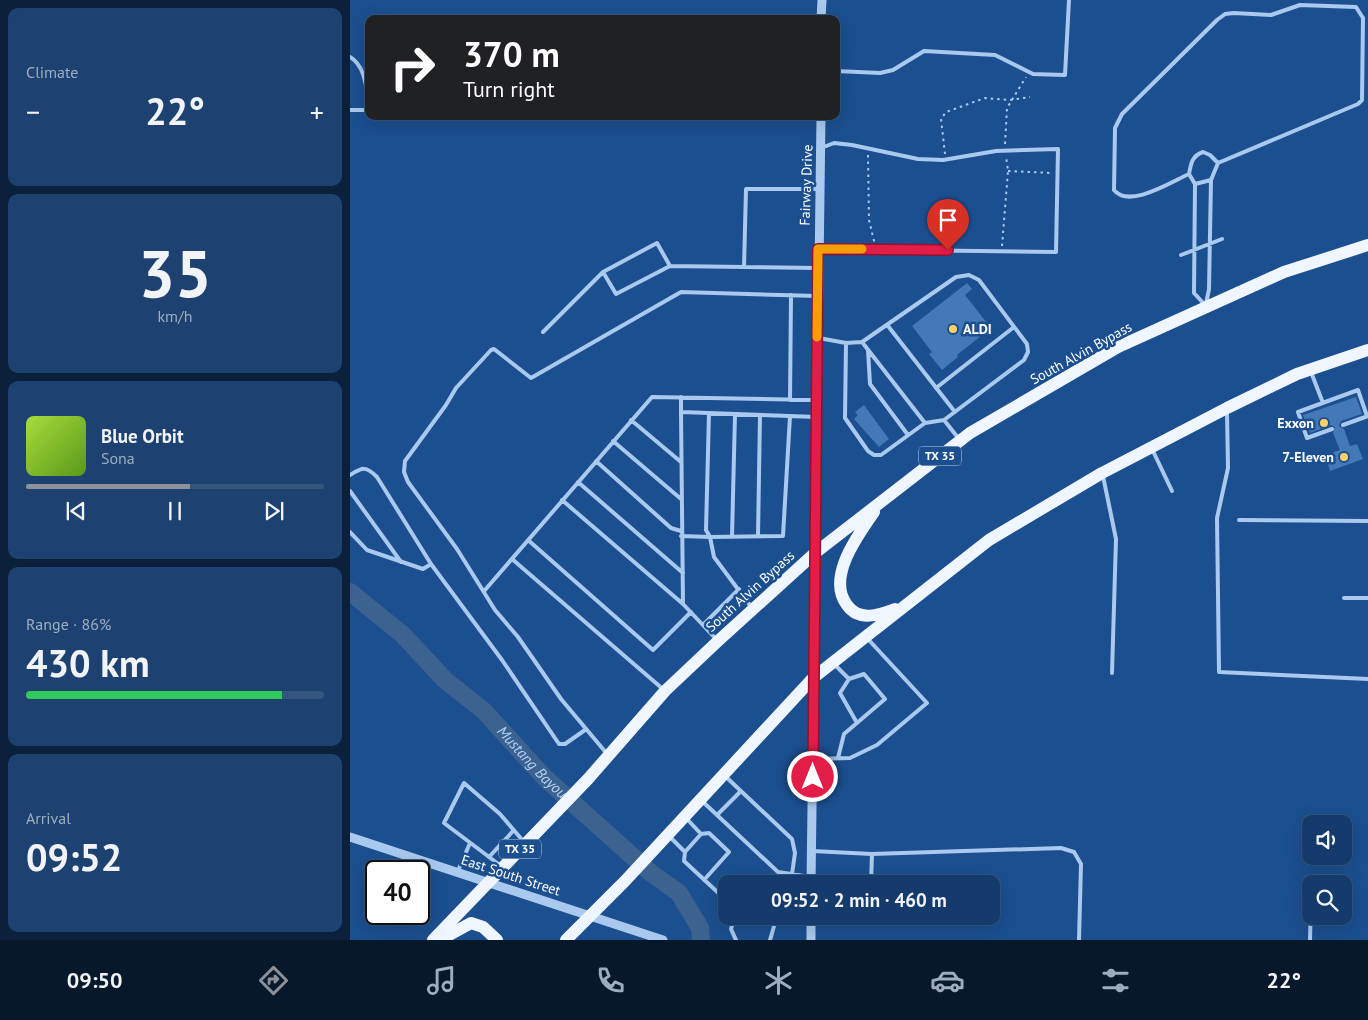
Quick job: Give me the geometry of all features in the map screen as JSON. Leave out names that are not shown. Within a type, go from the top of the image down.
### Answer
[{"type":"main road","name":"South Alvin Bypass","points":[[433,940],[554,816],[666,691],[718,641],[815,553],[960,441],[1118,348],[1206,306],[1284,272],[1368,245]]},
{"type":"main road","points":[[566,940],[625,881],[814,678],[989,540],[1102,473],[1227,408],[1310,369],[1368,350]]},
{"type":"main road","points":[[879,503],[852,545],[841,576],[840,589],[842,599],[851,611],[862,616],[876,616],[905,606]]},
{"type":"main road","points":[[440,940],[471,923],[483,927],[497,940]]},
{"type":"street","points":[[821,15],[822,0]]},
{"type":"street","name":"Fairway Drive","points":[[811,875],[816,337],[821,120]]},
{"type":"street","name":"East South Street","points":[[350,838],[592,915],[662,940]]},
{"type":"street","points":[[811,925],[811,940]]},
{"type":"lane","points":[[840,72],[880,73],[894,70],[924,51],[996,56],[1029,72],[1065,75],[1069,0]]},
{"type":"lane","points":[[1189,174],[1134,198],[1116,194],[1114,190],[1115,128],[1122,114],[1225,14],[1272,15],[1300,5],[1356,7],[1363,18],[1366,61],[1364,93],[1358,104],[1218,163],[1211,180],[1209,289],[1206,306]]},
{"type":"lane","points":[[350,57],[356,61],[363,73],[365,83]]},
{"type":"lane","points":[[350,110],[365,110]]},
{"type":"lane","points":[[818,249],[1056,252],[1058,149],[1006,150],[946,160],[918,159],[834,143],[821,148]]},
{"type":"lane","points":[[1206,306],[1194,293],[1196,184],[1189,174],[1192,161],[1196,155],[1203,152],[1210,155],[1218,163]]},
{"type":"lane","points":[[1196,184],[1211,180]]},
{"type":"lane","points":[[744,267],[746,189],[819,189]]},
{"type":"lane","points":[[1181,256],[1222,239]]},
{"type":"lane","points":[[543,332],[603,272],[657,242],[670,266]]},
{"type":"lane","points":[[603,272],[616,294],[670,266],[817,268]]},
{"type":"lane","points":[[816,337],[846,343],[862,342],[888,326],[956,277],[970,275],[980,280],[1027,344],[1028,352],[1024,360],[944,420],[925,423],[881,454],[874,455],[868,451],[845,418],[846,343]]},
{"type":"lane","points":[[608,755],[585,730],[518,637],[491,604],[484,590],[424,502],[408,482],[404,472],[405,461],[446,405],[456,388],[491,350],[494,349],[531,378],[681,292],[817,296]]},
{"type":"lane","points":[[790,400],[791,295]]},
{"type":"lane","points":[[888,326],[955,412]]},
{"type":"lane","points":[[936,388],[1014,327]]},
{"type":"lane","points":[[862,342],[925,423]]},
{"type":"lane","points":[[868,349],[870,384],[908,435]]},
{"type":"lane","points":[[1310,369],[1321,405]]},
{"type":"lane","points":[[1330,428],[1307,438],[1298,412],[1311,410],[1358,390],[1368,416],[1343,423]]},
{"type":"lane","points":[[1343,395],[1345,400]]},
{"type":"lane","points":[[484,590],[652,397],[816,400]]},
{"type":"lane","points":[[681,397],[681,533],[684,604]]},
{"type":"lane","points":[[1334,399],[1336,404]]},
{"type":"lane","points":[[1227,408],[1228,468],[1217,518],[1219,672],[1368,680]]},
{"type":"lane","points":[[681,412],[816,418]]},
{"type":"lane","points":[[709,413],[706,530],[710,536],[714,556],[752,609]]},
{"type":"lane","points":[[732,536],[735,414]]},
{"type":"lane","points":[[758,536],[760,415]]},
{"type":"lane","points":[[596,461],[671,528],[681,533],[710,536],[783,536],[785,532],[790,416]]},
{"type":"lane","points":[[631,420],[681,462]]},
{"type":"lane","points":[[944,420],[960,441]]},
{"type":"lane","points":[[613,441],[681,499]]},
{"type":"lane","points":[[1151,447],[1172,491]]},
{"type":"lane","points":[[350,475],[362,468],[368,468],[377,477],[431,564],[502,660],[559,744],[565,744],[585,730]]},
{"type":"lane","points":[[1102,473],[1116,539],[1112,673]]},
{"type":"lane","points":[[578,482],[683,573]]},
{"type":"lane","points":[[350,491],[401,562]]},
{"type":"lane","points":[[562,500],[684,604],[718,641]]},
{"type":"lane","points":[[1239,520],[1368,521]]},
{"type":"lane","points":[[350,532],[367,550],[423,569],[431,564]]},
{"type":"lane","points":[[528,540],[653,650],[691,612]]},
{"type":"lane","points":[[512,559],[666,691]]},
{"type":"lane","points":[[704,624],[739,589]]},
{"type":"lane","points":[[1344,598],[1368,598]]},
{"type":"lane","points":[[813,759],[850,758],[877,745],[928,703],[866,637]]},
{"type":"lane","points":[[832,663],[849,679]]},
{"type":"lane","points":[[838,758],[844,734],[885,699],[864,674],[849,679],[840,693],[857,722]]},
{"type":"lane","points":[[723,775],[792,838],[795,853],[792,874]]},
{"type":"lane","points":[[503,867],[444,823],[464,783],[500,814],[526,844]]},
{"type":"lane","points":[[717,815],[741,790]]},
{"type":"lane","points":[[700,800],[778,872],[795,875]]},
{"type":"lane","points":[[684,817],[701,834]]},
{"type":"lane","points":[[489,857],[514,830]]},
{"type":"lane","points":[[704,880],[729,852],[709,833],[701,834],[685,852],[684,861],[704,880],[718,893]]},
{"type":"lane","points":[[667,835],[685,852]]},
{"type":"lane","points":[[457,873],[470,842]]},
{"type":"lane","points":[[812,851],[872,854],[1061,848],[1074,852],[1081,864],[1079,940]]},
{"type":"lane","points":[[871,875],[872,854]]},
{"type":"lane","points":[[732,925],[731,929],[736,940]]},
{"type":"lane","points":[[770,940],[774,925]]},
{"type":"lane","points":[[1310,925],[1310,940]]},
{"type":"path","points":[[1002,251],[1008,172],[1005,118],[1010,100],[1029,72]]},
{"type":"path","points":[[946,160],[941,119],[946,112],[985,98],[1010,100],[1030,97]]},
{"type":"path","points":[[869,149],[869,220],[876,250]]},
{"type":"path","points":[[1008,172],[1057,174]]},
{"type":"building","points":[[967,283],[972,289],[965,295],[991,328],[957,355],[958,357],[942,370],[929,354],[932,352],[912,326]]},
{"type":"building","name":"Exxon","points":[[1356,397],[1362,414],[1341,421],[1339,426],[1344,429],[1350,446],[1357,444],[1363,459],[1330,471],[1325,455],[1340,450],[1333,433],[1335,427],[1331,425],[1310,433],[1303,415]]},
{"type":"building","points":[[864,405],[889,439],[879,447],[854,419],[858,415],[855,412]]},
{"type":"waterway","name":"Mustang Bayou","points":[[350,592],[403,635],[445,680],[484,711],[544,777],[651,873],[679,893],[700,928],[701,940]]},
{"type":"slow traffic","points":[[817,337],[818,249],[862,249]]},
{"type":"place","name":"ALDI","points":[[953,329]]},
{"type":"place","name":"Exxon","points":[[1324,423]]},
{"type":"place","name":"7-Eleven","points":[[1344,457]]},
{"type":"route","points":[[813,777],[818,249],[948,250]]}]
